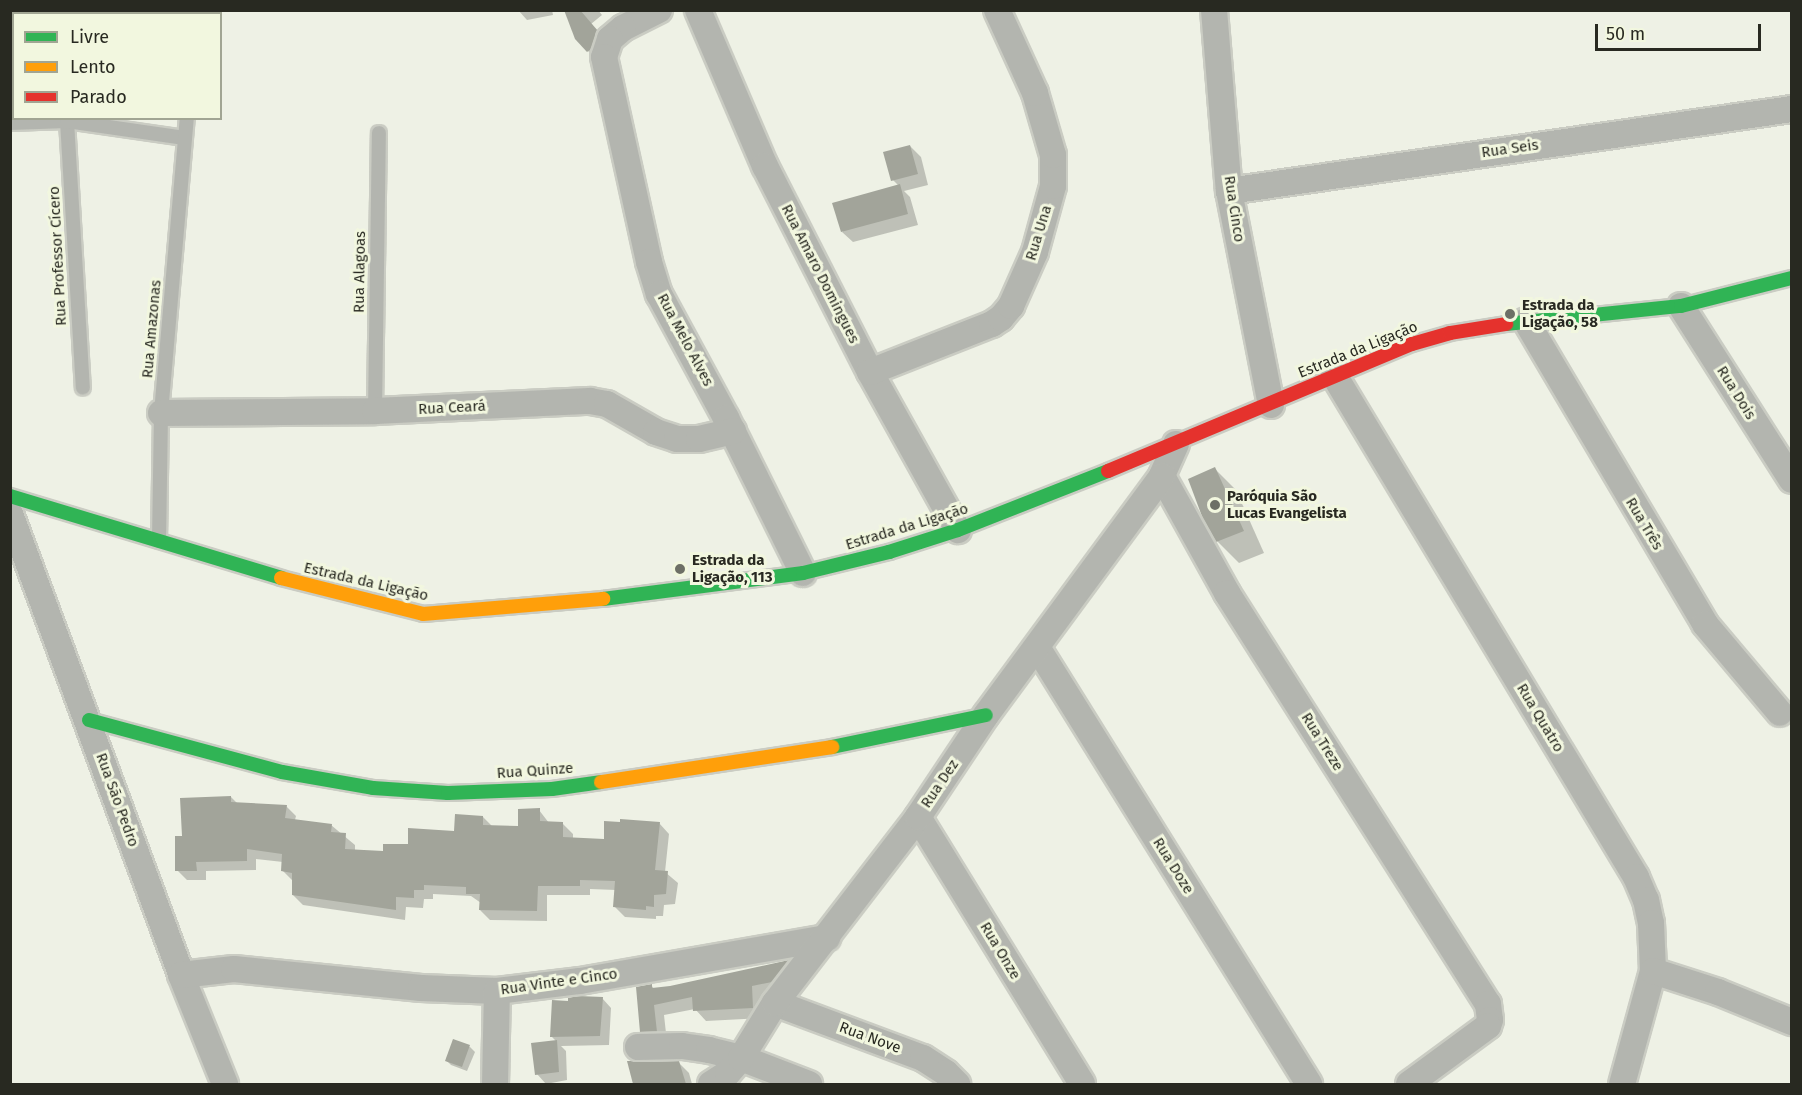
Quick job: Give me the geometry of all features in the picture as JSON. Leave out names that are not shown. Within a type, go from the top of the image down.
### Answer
[{"type":"street","name":"Rua Melo Alves","points":[[659,10],[623,28],[610,39],[604,57],[649,262],[659,294],[733,431],[803,573]]},
{"type":"street","name":"Rua Amaro Domingues","points":[[698,10],[765,166],[870,372],[958,530]]},
{"type":"street","name":"Rua Una","points":[[870,372],[992,324],[1001,318],[1011,306],[1035,252],[1053,186],[1053,155],[1035,93],[997,10]]},
{"type":"street","name":"Rua Cinco","points":[[1214,10],[1229,191],[1271,405]]},
{"type":"street","name":"Rua Seis","points":[[1229,191],[1791,109]]},
{"type":"street","name":"Estrada da Ligação","points":[[10,496],[279,578],[423,614],[576,603],[803,573],[889,552],[958,530],[1271,405],[1334,375],[1412,344],[1450,333],[1526,321],[1681,306],[1791,278]]},
{"type":"street","name":"Rua Dois","points":[[1681,306],[1791,480]]},
{"type":"street","name":"Rua Três","points":[[1526,321],[1705,624],[1780,713]]},
{"type":"street","name":"Rua Quatro","points":[[1334,375],[1636,877],[1646,900],[1651,923],[1653,971],[1622,1084]]},
{"type":"street","name":"Rua Ceará","points":[[161,413],[375,411],[590,401],[607,404],[656,432],[677,439],[699,438],[733,431]]},
{"type":"street","points":[[1162,476],[1176,444]]},
{"type":"street","name":"Rua Dez","points":[[711,1084],[728,1073],[741,1058],[775,1004],[918,817],[986,715],[1162,476]]},
{"type":"street","name":"Rua Treze","points":[[1162,476],[1227,592],[1488,1004],[1490,1020],[1479,1034],[1409,1084]]},
{"type":"street","name":"Rua São Pedro","points":[[10,514],[89,720],[181,975],[225,1084]]},
{"type":"street","name":"Rua Doze","points":[[1037,647],[1310,1084]]},
{"type":"street","name":"Rua Quinze","points":[[89,720],[282,772],[373,788],[448,793],[552,789],[798,754],[986,715]]},
{"type":"street","name":"Rua Onze","points":[[918,817],[1082,1084]]},
{"type":"street","name":"Rua Vinte e Cinco","points":[[181,975],[234,969],[421,988],[497,991],[580,981],[827,938]]},
{"type":"street","points":[[1653,971],[1718,992],[1791,1022]]},
{"type":"street","points":[[495,1084],[497,991]]},
{"type":"street","name":"Rua Nove","points":[[775,1004],[923,1058],[946,1073],[957,1084]]},
{"type":"street","points":[[638,1047],[682,1046],[741,1058],[809,1084]]},
{"type":"lane","points":[[10,123],[35,120],[67,121],[185,138]]},
{"type":"lane","name":"Rua Amazonas","points":[[159,542],[161,413],[187,120]]},
{"type":"lane","name":"Rua Professor Cícero","points":[[67,121],[83,388]]},
{"type":"lane","name":"Rua Alagoas","points":[[375,411],[379,133]]},
{"type":"building","points":[[564,10],[580,10],[598,31],[591,49],[587,52],[575,39]]},
{"type":"building","points":[[910,145],[918,174],[891,181],[883,152]]},
{"type":"building","points":[[900,184],[908,214],[841,232],[832,203]]},
{"type":"building","name":"Paróquia São Lucas Evangelista","points":[[1215,467],[1244,531],[1216,542],[1203,519],[1188,479]]},
{"type":"building","points":[[231,796],[231,802],[287,805],[285,818],[332,824],[331,832],[346,833],[345,849],[383,851],[383,844],[408,844],[408,828],[454,831],[455,814],[483,816],[483,825],[518,826],[518,809],[540,808],[540,821],[563,822],[563,837],[604,839],[604,821],[620,822],[620,819],[660,822],[655,870],[668,871],[666,894],[654,895],[654,907],[646,906],[646,910],[613,907],[615,881],[580,880],[580,886],[538,886],[537,911],[479,910],[480,894],[466,894],[466,887],[424,885],[424,890],[414,890],[414,898],[396,897],[396,910],[292,895],[292,873],[281,871],[282,854],[247,849],[247,861],[196,862],[197,871],[175,871],[175,836],[182,836],[180,798]]},
{"type":"building","points":[[789,960],[772,982],[752,986],[753,1008],[693,1011],[692,997],[654,1005],[657,1032],[640,1032],[636,987],[652,984],[652,988],[670,986]]},
{"type":"building","points":[[603,997],[600,1036],[550,1037],[552,1000],[568,1001],[568,998]]},
{"type":"building","points":[[453,1039],[470,1045],[462,1067],[445,1061]]},
{"type":"building","points":[[557,1040],[559,1072],[535,1075],[531,1043]]},
{"type":"building","points":[[627,1061],[679,1061],[686,1084],[633,1084]]},
{"type":"traffic: fast","points":[[1506,324],[1681,306],[1792,278]]},
{"type":"traffic: fast","points":[[603,599],[803,573],[889,552],[958,530],[1108,471]]},
{"type":"traffic: fast","points":[[10,496],[281,578]]},
{"type":"traffic: fast","points":[[832,747],[986,715]]},
{"type":"traffic: fast","points":[[89,720],[282,772],[373,788],[448,793],[552,789],[601,782]]},
{"type":"traffic: slow","points":[[281,578],[423,614],[603,599]]},
{"type":"traffic: slow","points":[[601,782],[832,747]]},
{"type":"traffic: jam","points":[[1108,471],[1412,344],[1450,333],[1506,324]]},
{"type":"place","name":"Estrada da Ligação, 58","points":[[1510,314]]},
{"type":"place","name":"Paróquia São Lucas Evangelista","points":[[1215,505]]},
{"type":"place","name":"Estrada da Ligação, 113","points":[[680,569]]}]
